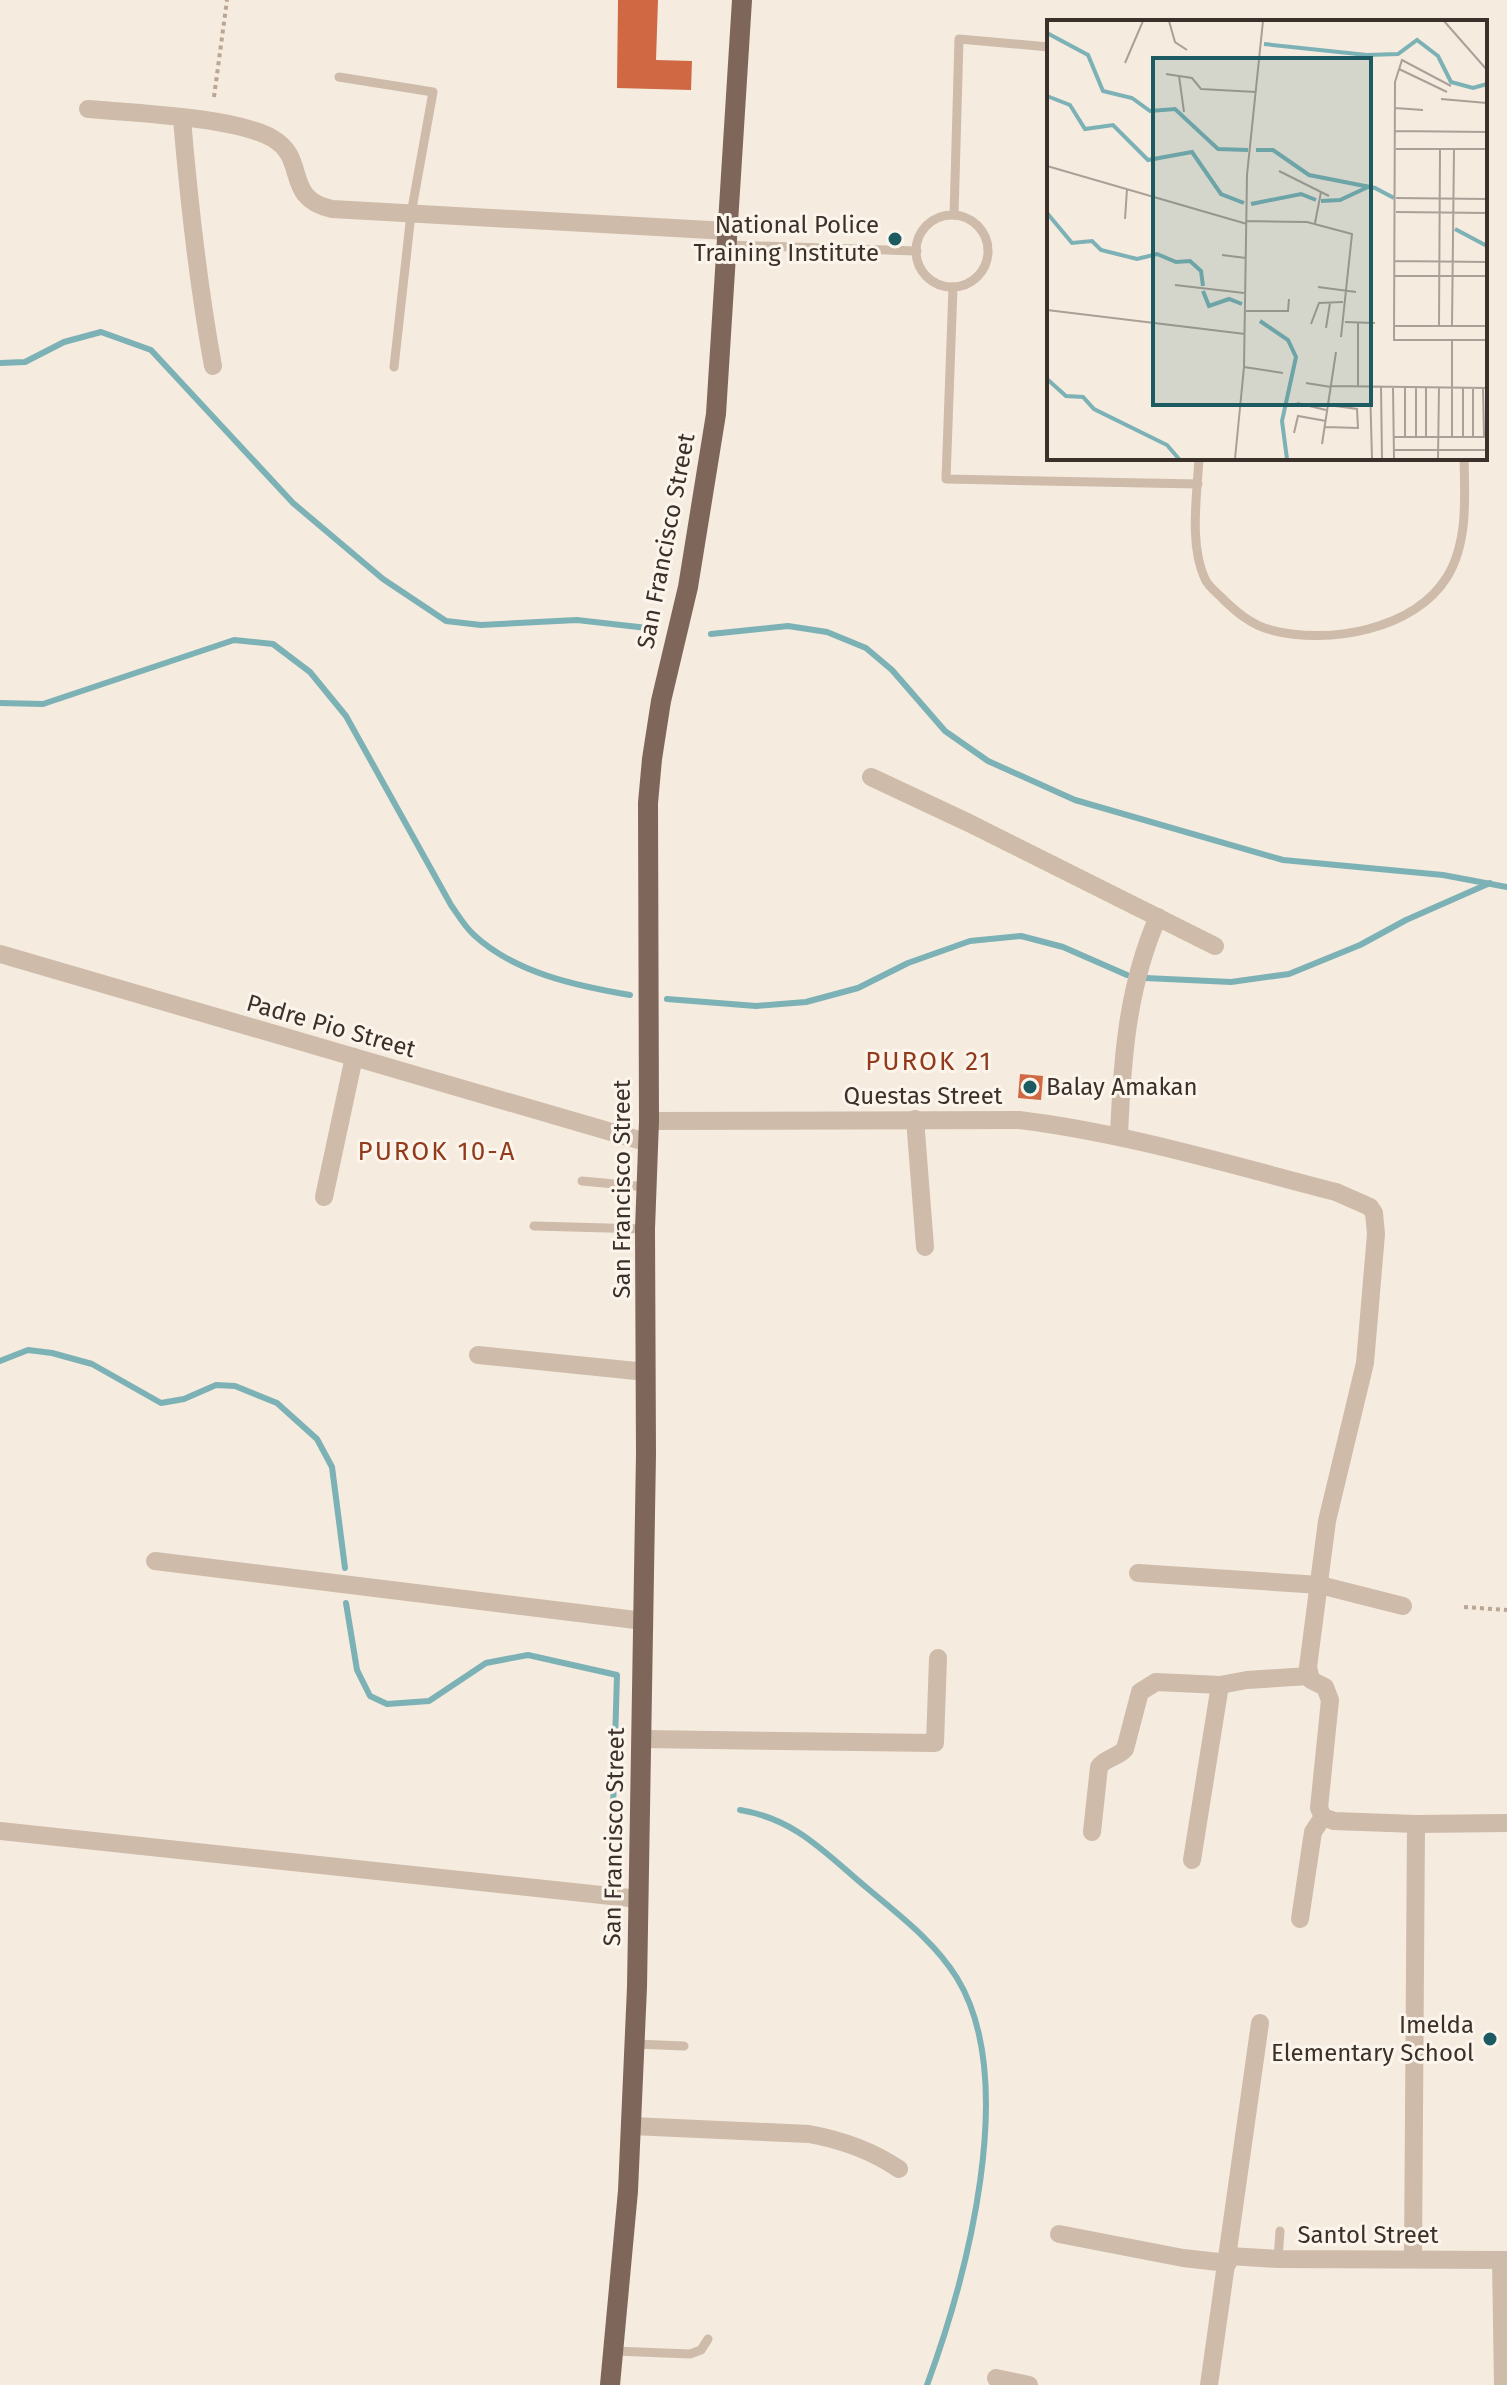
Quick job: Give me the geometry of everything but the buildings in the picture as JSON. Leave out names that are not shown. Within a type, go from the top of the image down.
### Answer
[{"type":"main road","name":"San Francisco Street","points":[[610,2385],[632,2126],[639,1899],[644,1621],[645,1229],[649,1143],[648,871],[652,759],[661,701],[688,587],[719,383],[742,0]]},
{"type":"street","points":[[88,109],[241,128],[271,137],[282,145],[292,161],[304,196],[316,205],[332,209],[727,238]]},
{"type":"street","points":[[182,119],[196,265],[213,366]]},
{"type":"street","points":[[871,777],[1215,946]]},
{"type":"street","points":[[1119,1136],[1125,1033],[1146,944],[1158,917]]},
{"type":"street","name":"Padre Pio Street","points":[[0,954],[649,1143]]},
{"type":"street","points":[[324,1197],[354,1057]]},
{"type":"street","points":[[915,1119],[925,1247]]},
{"type":"street","name":"Questas Street","points":[[649,1121],[1019,1120],[1119,1136],[1336,1192],[1363,1202],[1374,1213],[1376,1234],[1365,1363],[1327,1521],[1320,1585]]},
{"type":"street","points":[[478,1355],[646,1372]]},
{"type":"street","points":[[155,1561],[360,1589],[644,1621]]},
{"type":"street","points":[[1138,1573],[1320,1585],[1403,1606]]},
{"type":"street","points":[[1309,1676],[1309,1656],[1320,1585]]},
{"type":"street","points":[[642,1739],[935,1743],[938,1658]]},
{"type":"street","points":[[1092,1832],[1099,1767],[1103,1761],[1119,1756],[1125,1749],[1140,1692],[1156,1682],[1220,1685],[1309,1676],[1325,1687],[1330,1700],[1318,1795],[1323,1817],[1313,1832],[1300,1919]]},
{"type":"street","points":[[1192,1860],[1220,1685]]},
{"type":"street","points":[[1323,1817],[1334,1821],[1416,1824],[1507,1823]]},
{"type":"street","points":[[1413,2259],[1416,1824]]},
{"type":"street","points":[[0,1831],[639,1899]]},
{"type":"street","points":[[1209,2385],[1260,2023]]},
{"type":"street","points":[[632,2126],[809,2134],[871,2151],[899,2169]]},
{"type":"street","name":"Santol Street","points":[[1059,2234],[1183,2258],[1504,2260]]},
{"type":"street","points":[[1503,2385],[1504,2260]]},
{"type":"street","points":[[996,2378],[1029,2385]]},
{"type":"lane","points":[[954,215],[959,39],[1047,47]]},
{"type":"lane","points":[[339,77],[433,92],[411,214],[394,367]]},
{"type":"lane","points":[[954,215],[976,224],[984,234],[988,257],[984,269],[976,278],[953,287],[942,285],[924,273],[917,251],[921,233],[928,225],[954,215]]},
{"type":"lane","points":[[727,238],[917,251]]},
{"type":"lane","points":[[953,287],[946,479],[1198,484]]},
{"type":"lane","points":[[1199,460],[1197,545],[1205,581],[1237,614],[1271,630],[1321,635],[1360,632],[1400,619],[1425,604],[1447,577],[1461,547],[1464,460]]},
{"type":"lane","points":[[582,1181],[647,1187]]},
{"type":"lane","points":[[534,1226],[645,1229]]},
{"type":"lane","points":[[635,2044],[684,2046]]},
{"type":"lane","points":[[1278,2259],[1280,2231]]},
{"type":"lane","points":[[614,2351],[690,2354],[701,2350],[708,2339]]},
{"type":"path","points":[[214,97],[227,0]]},
{"type":"path","points":[[1464,1607],[1507,1610]]},
{"type":"waterway","points":[[0,363],[25,362],[64,342],[101,332],[151,350],[293,503],[383,579],[446,621],[481,625],[577,620],[656,629]]},
{"type":"waterway","points":[[711,634],[788,626],[827,632],[866,648],[892,670],[945,731],[988,761],[1075,800],[1283,860],[1443,875],[1507,887]]},
{"type":"waterway","points":[[0,703],[43,704],[234,640],[273,644],[310,672],[346,716],[451,905],[471,932],[490,948],[527,968],[568,982],[630,995]]},
{"type":"waterway","points":[[1145,978],[1231,982],[1289,974],[1360,945],[1406,920],[1490,883]]},
{"type":"waterway","points":[[667,999],[756,1006],[806,1002],[858,988],[908,963],[970,941],[1021,936],[1063,947],[1127,975]]},
{"type":"waterway","points":[[0,1361],[28,1350],[52,1353],[92,1364],[161,1403],[184,1399],[216,1385],[235,1386],[277,1403],[317,1439],[332,1467],[345,1568]]},
{"type":"waterway","points":[[346,1603],[357,1670],[370,1696],[387,1704],[429,1701],[486,1663],[528,1655],[617,1675],[613,1809]]},
{"type":"waterway","points":[[740,1810],[760,1814],[794,1829],[904,1919],[948,1965],[957,1978],[975,2021],[984,2070],[985,2124],[980,2180],[957,2291],[927,2385]]},
{"type":"place","name":"National Police Training Institute","points":[[895,239]]},
{"type":"place","name":"Balay Amakan","points":[[1030,1087]]},
{"type":"place","name":"Imelda Elementary School","points":[[1490,2039]]},
{"type":"district","name":"PUROK 21","points":[[929,1061]]},
{"type":"district","name":"PUROK 10-A","points":[[437,1151]]}]
